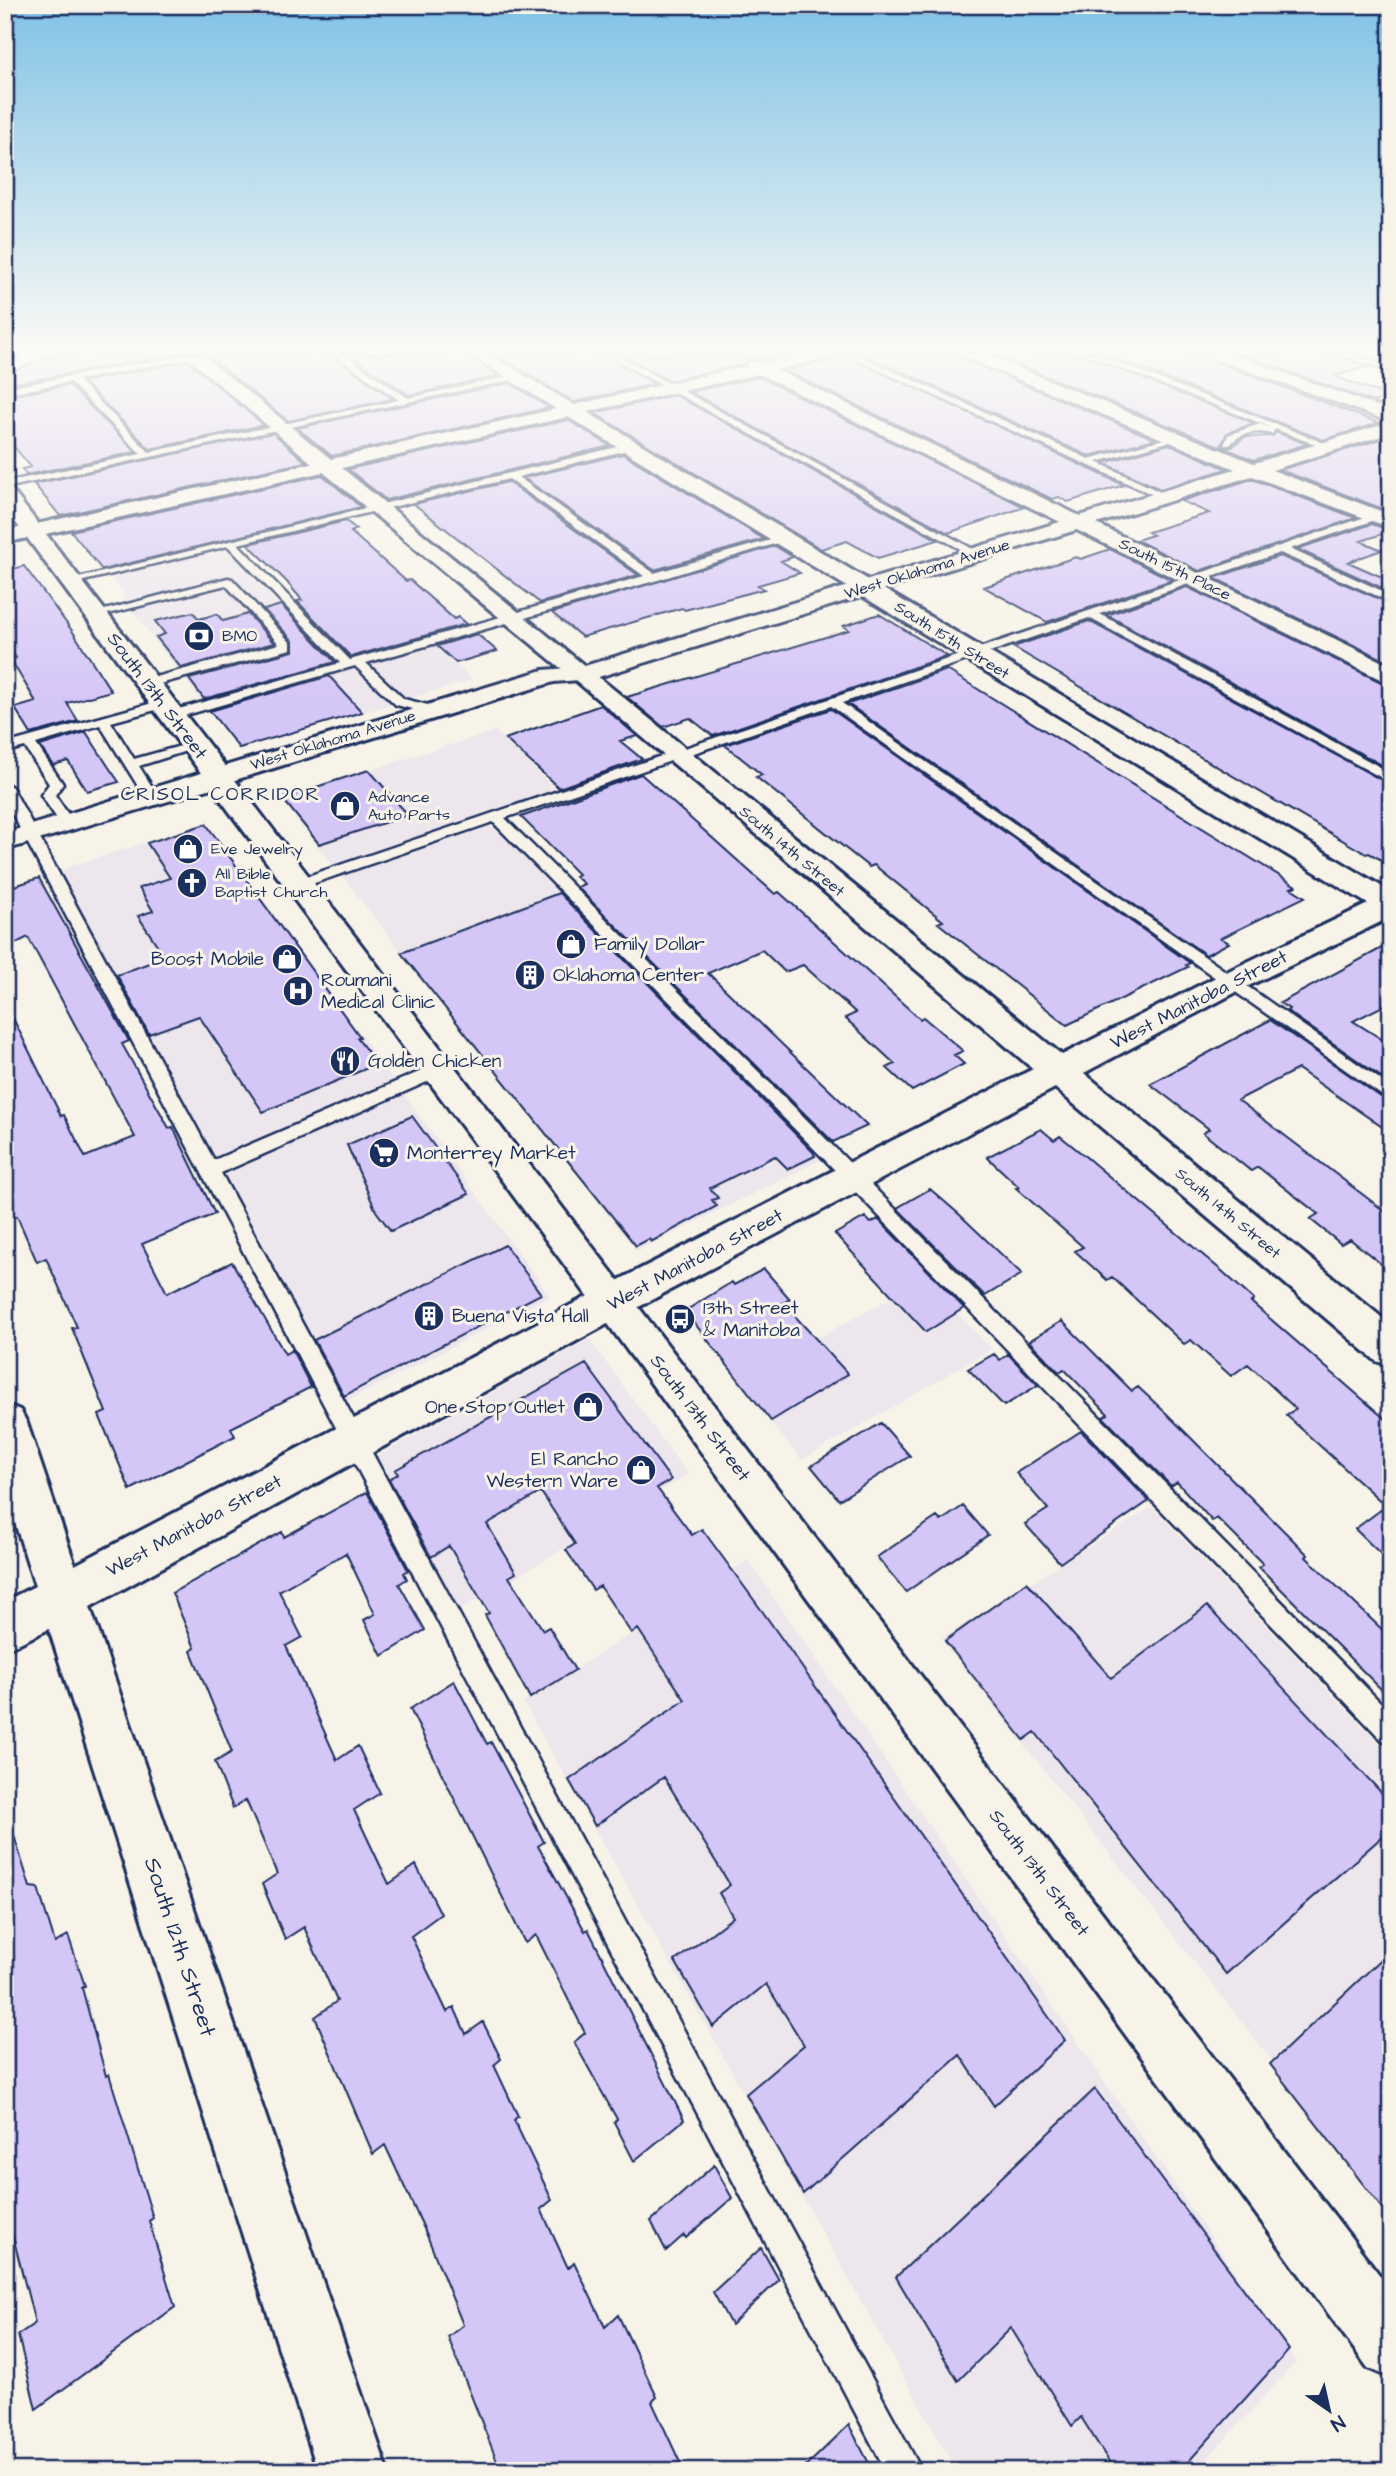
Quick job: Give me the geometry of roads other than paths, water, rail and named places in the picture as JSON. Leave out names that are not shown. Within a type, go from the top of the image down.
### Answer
[{"type":"street","points":[[5,537],[306,470]]},
{"type":"street","name":"South 14th Street","points":[[332,470],[583,674],[675,754],[1391,1349]]},
{"type":"street","name":"South 15th Street","points":[[667,470],[1391,905]]},
{"type":"street","name":"South 15th Place","points":[[970,470],[1391,674]]},
{"type":"street","name":"West Oklahoma Avenue","points":[[5,867],[26,844],[67,823],[151,796],[224,785],[432,710],[552,675],[583,674],[1250,470]]},
{"type":"street","points":[[1253,470],[1384,519]]},
{"type":"street","name":"South 13th Street","points":[[5,494],[614,1302],[1391,2345]]},
{"type":"street","name":"West Oklahoma Avenue","points":[[26,844],[224,785],[570,689],[583,674]]},
{"type":"street","name":"West Manitoba Street","points":[[5,1627],[852,1177],[1059,1073],[1229,983],[1391,905]]},
{"type":"street","name":"South 12th Street","points":[[5,1423],[354,2471]]},
{"type":"lane","points":[[5,485],[78,470]]},
{"type":"lane","points":[[71,582],[537,470]]},
{"type":"lane","points":[[822,470],[977,554]]},
{"type":"lane","points":[[1104,470],[1164,496]]},
{"type":"lane","points":[[511,476],[654,578]]},
{"type":"lane","points":[[299,884],[1193,578],[1384,519]]},
{"type":"lane","points":[[5,748],[104,721],[168,710],[354,664],[785,539]]},
{"type":"lane","points":[[231,543],[354,664],[400,702],[432,710]]},
{"type":"lane","points":[[1280,549],[1391,599]]},
{"type":"lane","points":[[95,614],[228,581],[287,646],[148,683]]},
{"type":"lane","points":[[1089,613],[1391,779]]},
{"type":"lane","points":[[832,701],[1391,1096]]},
{"type":"lane","points":[[104,721],[151,796]]},
{"type":"lane","points":[[28,742],[56,784],[48,795],[67,823]]},
{"type":"lane","points":[[131,764],[195,746]]},
{"type":"lane","points":[[5,788],[26,844],[209,1170],[905,2471]]},
{"type":"lane","points":[[495,816],[852,1177],[1391,1731]]},
{"type":"lane","points":[[209,1170],[439,1070]]},
{"type":"place","name":"BMO","points":[[199,636]]},
{"type":"place","name":"Advance Auto Parts","points":[[345,806]]},
{"type":"place","name":"Eve Jewelry","points":[[188,849]]},
{"type":"place","name":"All Bible Baptist Church","points":[[192,883]]},
{"type":"place","name":"Family Dollar","points":[[571,944]]},
{"type":"place","name":"Boost Mobile","points":[[287,959]]},
{"type":"place","name":"Oklahoma Center","points":[[530,975]]},
{"type":"place","name":"Roumani Medical Clinic","points":[[298,991]]},
{"type":"place","name":"Golden Chicken","points":[[345,1061]]},
{"type":"place","name":"Monterrey Market","points":[[384,1153]]},
{"type":"place","name":"Buena Vista Hall","points":[[429,1316]]},
{"type":"place","name":"13th Street & Manitoba","points":[[680,1319]]},
{"type":"place","name":"One Stop Outlet","points":[[588,1407]]},
{"type":"place","name":"El Rancho Western Ware","points":[[641,1470]]},
{"type":"district","name":"CRISOL CORRIDOR","points":[[221,794]]}]
